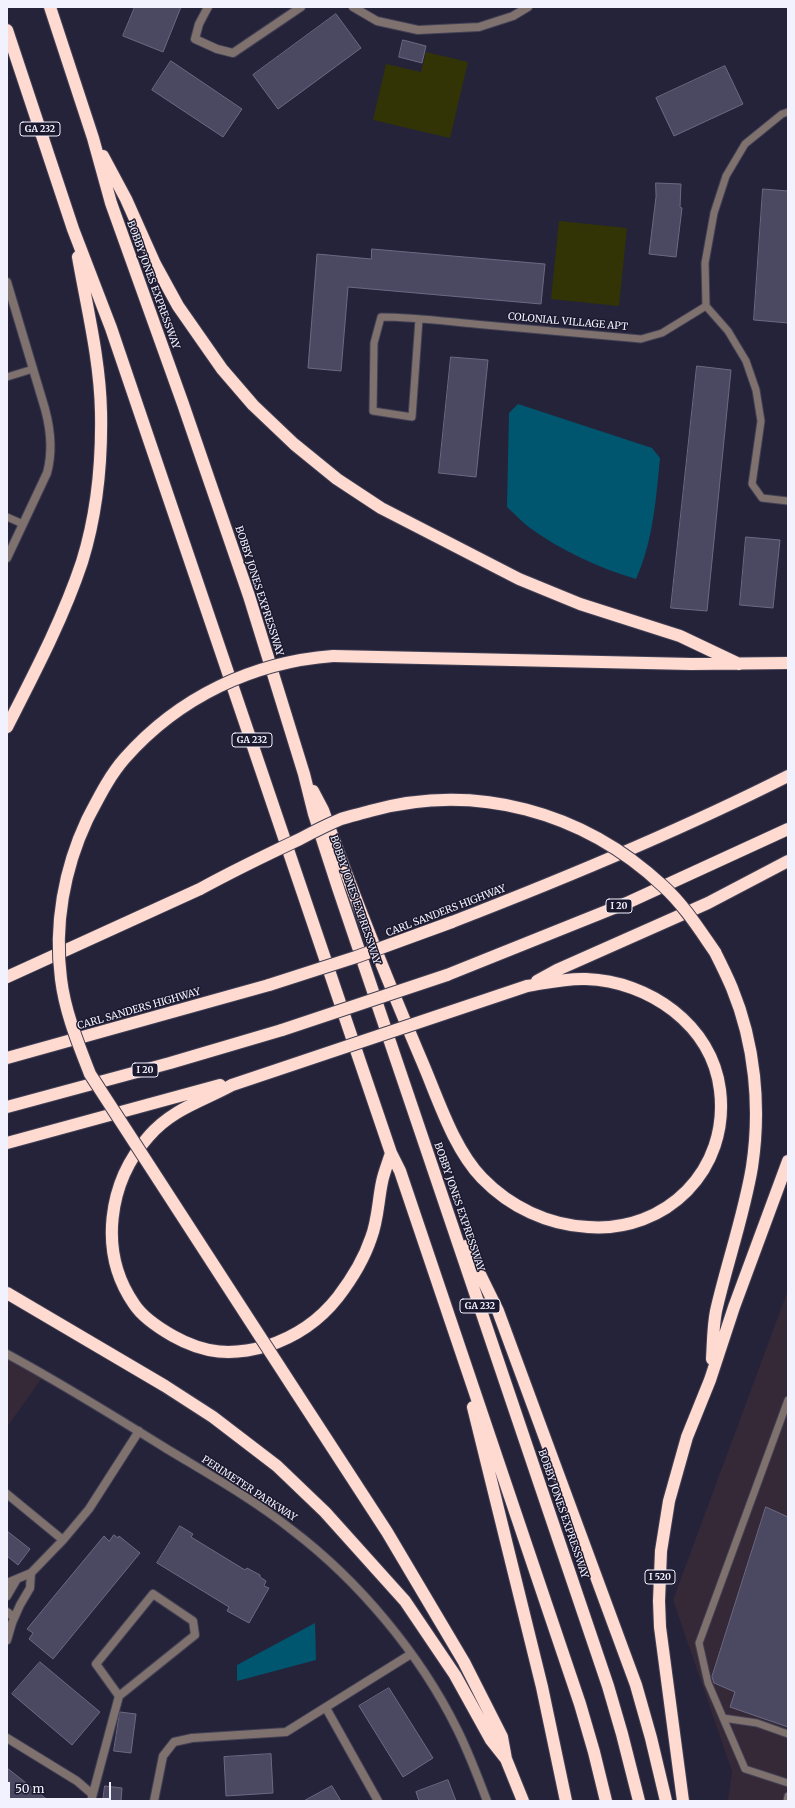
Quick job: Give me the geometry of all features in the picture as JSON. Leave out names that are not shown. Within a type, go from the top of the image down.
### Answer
[{"type":"highway","name":"BOBBY JONES EXPRESSWAY","points":[[50,7],[93,138],[111,203],[183,404],[249,596],[304,774],[319,829],[608,1686],[639,1801]]},
{"type":"highway","name":"GA 232","points":[[7,30],[73,229],[111,328],[391,1153],[400,1172],[454,1330],[580,1704],[606,1801]]},
{"type":"highway","points":[[93,138],[126,199],[155,264],[178,306],[222,369],[253,405],[294,444],[337,479],[381,508],[519,579],[580,604],[680,636],[739,664]]},
{"type":"highway","points":[[7,727],[62,613],[74,583],[89,536],[98,485],[101,412],[99,381],[97,362],[73,229]]},
{"type":"highway","points":[[523,1801],[506,1759],[502,1736],[440,1619],[388,1532],[90,1074],[72,1027],[61,979],[59,953],[61,905],[72,856],[97,800],[124,758],[157,726],[197,697],[242,676],[289,662],[333,656],[788,664]]},
{"type":"highway","points":[[304,774],[323,810],[368,933],[449,1125],[469,1162],[482,1178],[500,1194],[524,1210],[541,1218],[559,1224],[596,1228],[616,1227],[631,1224],[665,1209],[690,1189],[698,1180],[712,1152],[720,1121],[720,1091],[717,1075],[703,1043],[690,1027],[668,1007],[649,995],[627,986],[608,981],[587,979],[561,980],[527,986],[232,1085],[184,1107],[149,1136],[129,1165],[117,1192],[111,1230],[113,1255],[124,1287],[134,1305],[148,1320],[192,1345],[229,1353],[248,1351],[285,1340],[310,1325],[324,1312],[338,1297],[365,1255],[378,1212],[382,1181],[391,1153]]},
{"type":"highway","name":"CARL SANDERS HIGHWAY","points":[[7,1058],[269,985],[356,957],[524,894],[636,847],[788,776]]},
{"type":"highway","points":[[7,977],[200,889],[256,859],[341,819],[402,803],[451,800],[498,803],[551,818],[577,828],[606,842],[628,857],[664,887],[692,919],[715,952],[732,987],[747,1034],[753,1066],[756,1116],[752,1167],[716,1313],[710,1380]]},
{"type":"highway","name":"I 20","points":[[7,1107],[170,1063],[282,1030],[447,975],[629,902],[788,829]]},
{"type":"highway","points":[[527,986],[557,970],[708,903],[788,861]]},
{"type":"highway","points":[[7,1143],[217,1086],[232,1085]]},
{"type":"highway","points":[[710,1380],[734,1307],[788,1161]]},
{"type":"highway","points":[[444,1202],[498,1311],[568,1498],[636,1685],[652,1738],[666,1801]]},
{"type":"highway","points":[[7,1293],[165,1386],[214,1417],[276,1466],[325,1512],[405,1601],[455,1675],[491,1740],[506,1759]]},
{"type":"highway","points":[[454,1330],[544,1694],[566,1801]]},
{"type":"highway","name":"I 520","points":[[683,1801],[660,1627],[659,1601],[661,1551],[671,1494],[688,1437],[710,1380]]},
{"type":"street","points":[[208,7],[199,24],[194,39],[217,49],[233,53],[301,7]]},
{"type":"street","points":[[353,7],[377,21],[418,30],[479,27],[513,16],[528,7]]},
{"type":"street","points":[[7,282],[10,305],[33,369],[50,426],[51,458],[47,473],[7,558]]},
{"type":"street","name":"PERIMETER PARKWAY","points":[[7,1354],[139,1431],[240,1493],[274,1516],[311,1545],[365,1596],[411,1654],[440,1698],[456,1728],[473,1763],[487,1801]]},
{"type":"street","points":[[7,1583],[30,1573],[63,1540],[89,1510],[139,1431]]},
{"type":"street","points":[[7,1494],[63,1540]]},
{"type":"street","points":[[7,1640],[11,1615],[30,1588],[30,1573]]},
{"type":"street","points":[[7,1596],[16,1578]]},
{"type":"street","points":[[92,1797],[119,1696],[195,1635],[193,1621],[153,1594],[96,1664],[119,1696]]},
{"type":"street","points":[[154,1801],[163,1756],[174,1742],[192,1738],[286,1732],[411,1654]]},
{"type":"street","points":[[326,1708],[378,1801]]},
{"type":"street","points":[[7,1738],[77,1781],[92,1797]]},
{"type":"lane","points":[[788,112],[782,114],[745,144],[726,176],[714,213],[705,264],[706,306],[728,331],[742,355],[756,390],[761,422],[752,484],[762,498],[788,501]]},
{"type":"lane","name":"COLONIAL VILLAGE APT","points":[[419,319],[412,417],[373,410],[374,343],[381,317],[419,319],[641,339],[662,334],[706,306]]},
{"type":"lane","points":[[7,377],[33,369]]},
{"type":"lane","points":[[7,517],[23,524]]},
{"type":"lane","points":[[788,1400],[699,1643],[708,1682],[745,1769],[788,1783]]},
{"type":"lane","points":[[723,1718],[757,1724],[788,1734]]},
{"type":"lane","points":[[787,1801],[788,1796]]},
{"type":"shaded area","points":[[426,52],[468,62],[450,138],[373,120],[386,64],[421,72]]},
{"type":"shaded area","points":[[559,221],[627,228],[619,306],[551,299]]},
{"type":"shaded area","points":[[788,1290],[788,1801],[728,1801],[732,1771],[673,1600]]},
{"type":"shaded area","points":[[7,1358],[44,1375],[7,1427]]},
{"type":"water","points":[[518,404],[652,448],[660,458],[653,520],[642,565],[636,579],[608,570],[555,544],[530,528],[507,507],[509,413]]},
{"type":"water","points":[[315,1623],[316,1660],[237,1681],[237,1665]]},
{"type":"building","points":[[135,7],[181,7],[163,52],[123,36]]},
{"type":"building","points":[[336,14],[361,48],[278,109],[253,75]]},
{"type":"building","points":[[403,40],[426,46],[422,63],[399,57]]},
{"type":"building","points":[[171,61],[242,109],[223,137],[152,90]]},
{"type":"building","points":[[725,66],[743,104],[674,136],[656,98]]},
{"type":"building","points":[[656,183],[681,184],[680,207],[682,208],[676,257],[649,254],[656,197]]},
{"type":"building","points":[[763,189],[788,191],[788,323],[754,320]]},
{"type":"building","points":[[372,249],[545,264],[541,304],[348,287],[341,371],[308,368],[317,254],[371,259]]},
{"type":"building","points":[[451,357],[488,360],[476,477],[439,473]]},
{"type":"building","points":[[697,366],[731,370],[707,611],[671,608]]},
{"type":"building","points":[[746,537],[780,540],[773,608],[740,605]]},
{"type":"building","points":[[766,1507],[788,1517],[788,1727],[730,1707],[735,1692],[714,1683],[712,1677]]},
{"type":"building","points":[[180,1526],[193,1534],[191,1537],[245,1570],[247,1568],[260,1575],[260,1577],[266,1581],[264,1586],[269,1588],[249,1623],[227,1611],[229,1607],[157,1563]]},
{"type":"building","points":[[7,1531],[30,1549],[18,1565],[7,1556]]},
{"type":"building","points":[[114,1535],[118,1538],[119,1536],[140,1553],[53,1659],[29,1639],[33,1633],[27,1629],[104,1536],[109,1541]]},
{"type":"building","points":[[40,1662],[100,1712],[72,1745],[12,1694]]},
{"type":"building","points":[[389,1688],[433,1758],[403,1777],[359,1706]]},
{"type":"building","points":[[120,1712],[136,1714],[131,1753],[114,1751]]},
{"type":"building","points":[[271,1754],[273,1793],[226,1796],[224,1757]]},
{"type":"building","points":[[7,1768],[49,1801],[7,1801]]},
{"type":"building","points":[[448,1780],[456,1801],[419,1801],[416,1792]]},
{"type":"building","points":[[105,1786],[122,1788],[121,1801],[103,1801]]},
{"type":"building","points":[[332,1786],[341,1801],[304,1801]]}]
